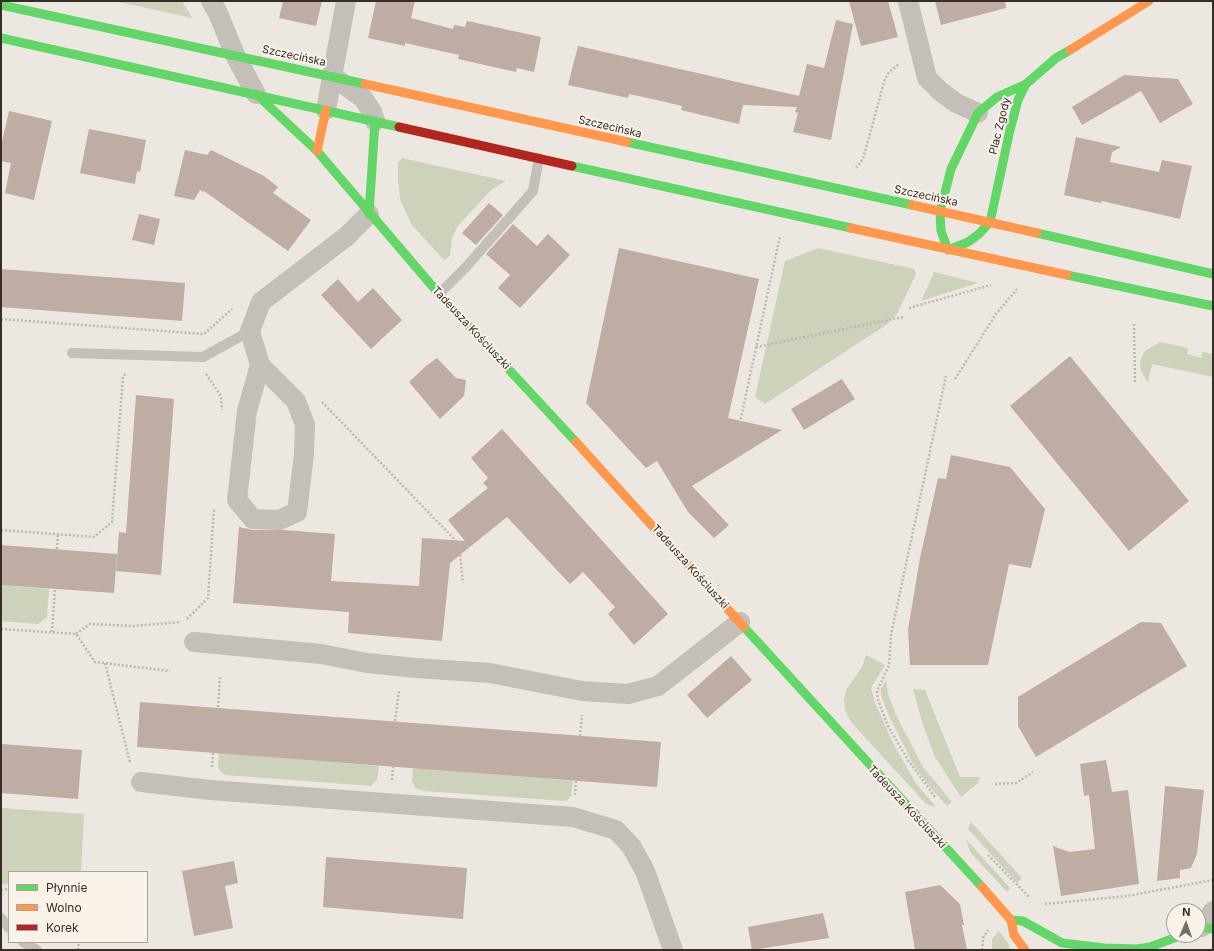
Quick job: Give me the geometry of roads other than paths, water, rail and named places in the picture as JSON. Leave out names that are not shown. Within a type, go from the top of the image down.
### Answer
[{"type":"main road","points":[[1026,84],[1056,58],[1149,1]]},
{"type":"main road","name":"Szczecińska","points":[[1,5],[235,55],[990,222],[1213,274]]},
{"type":"main road","points":[[1,38],[948,250],[1213,306]]},
{"type":"main road","name":"Plac Zgody","points":[[948,250],[941,231],[940,212],[951,168],[978,113],[997,97],[1026,84]]},
{"type":"main road","name":"Plac Zgody","points":[[990,222],[1010,130],[1018,100],[1026,84]]},
{"type":"main road","name":"Tadeusza Kościuszki","points":[[256,94],[317,151],[369,214],[439,294],[740,622],[1010,920],[1014,935],[1025,950]]},
{"type":"main road","points":[[317,151],[326,110]]},
{"type":"main road","points":[[369,214],[375,121]]},
{"type":"main road","points":[[948,250],[968,242],[979,234],[990,222]]},
{"type":"main road","points":[[1010,920],[1023,921],[1062,943],[1137,949],[1150,947],[1166,941]]},
{"type":"main road","points":[[1066,950],[1078,945]]},
{"type":"street","points":[[211,1],[218,13],[235,55],[256,94]]},
{"type":"street","points":[[326,110],[346,1]]},
{"type":"street","points":[[908,1],[927,78],[940,91],[956,103],[978,113]]},
{"type":"street","points":[[333,77],[363,98],[372,112],[375,121]]},
{"type":"street","points":[[260,366],[247,411],[237,500],[253,519],[279,520],[297,512],[304,454],[304,425],[296,401],[260,366],[250,331],[260,302],[347,236],[369,214]]},
{"type":"street","points":[[194,642],[321,654],[367,663],[490,673],[582,691],[628,694],[658,686],[740,622]]},
{"type":"street","points":[[142,782],[210,790],[574,817],[616,830],[631,846],[645,871],[673,950]]},
{"type":"street","points":[[1206,924],[1213,911]]},
{"type":"lane","points":[[439,294],[466,267],[533,191],[539,158]]},
{"type":"lane","points":[[72,353],[203,358],[250,331]]},
{"type":"lane","points":[[1,918],[8,927]]},
{"type":"lane","points":[[25,943],[37,950]]}]
